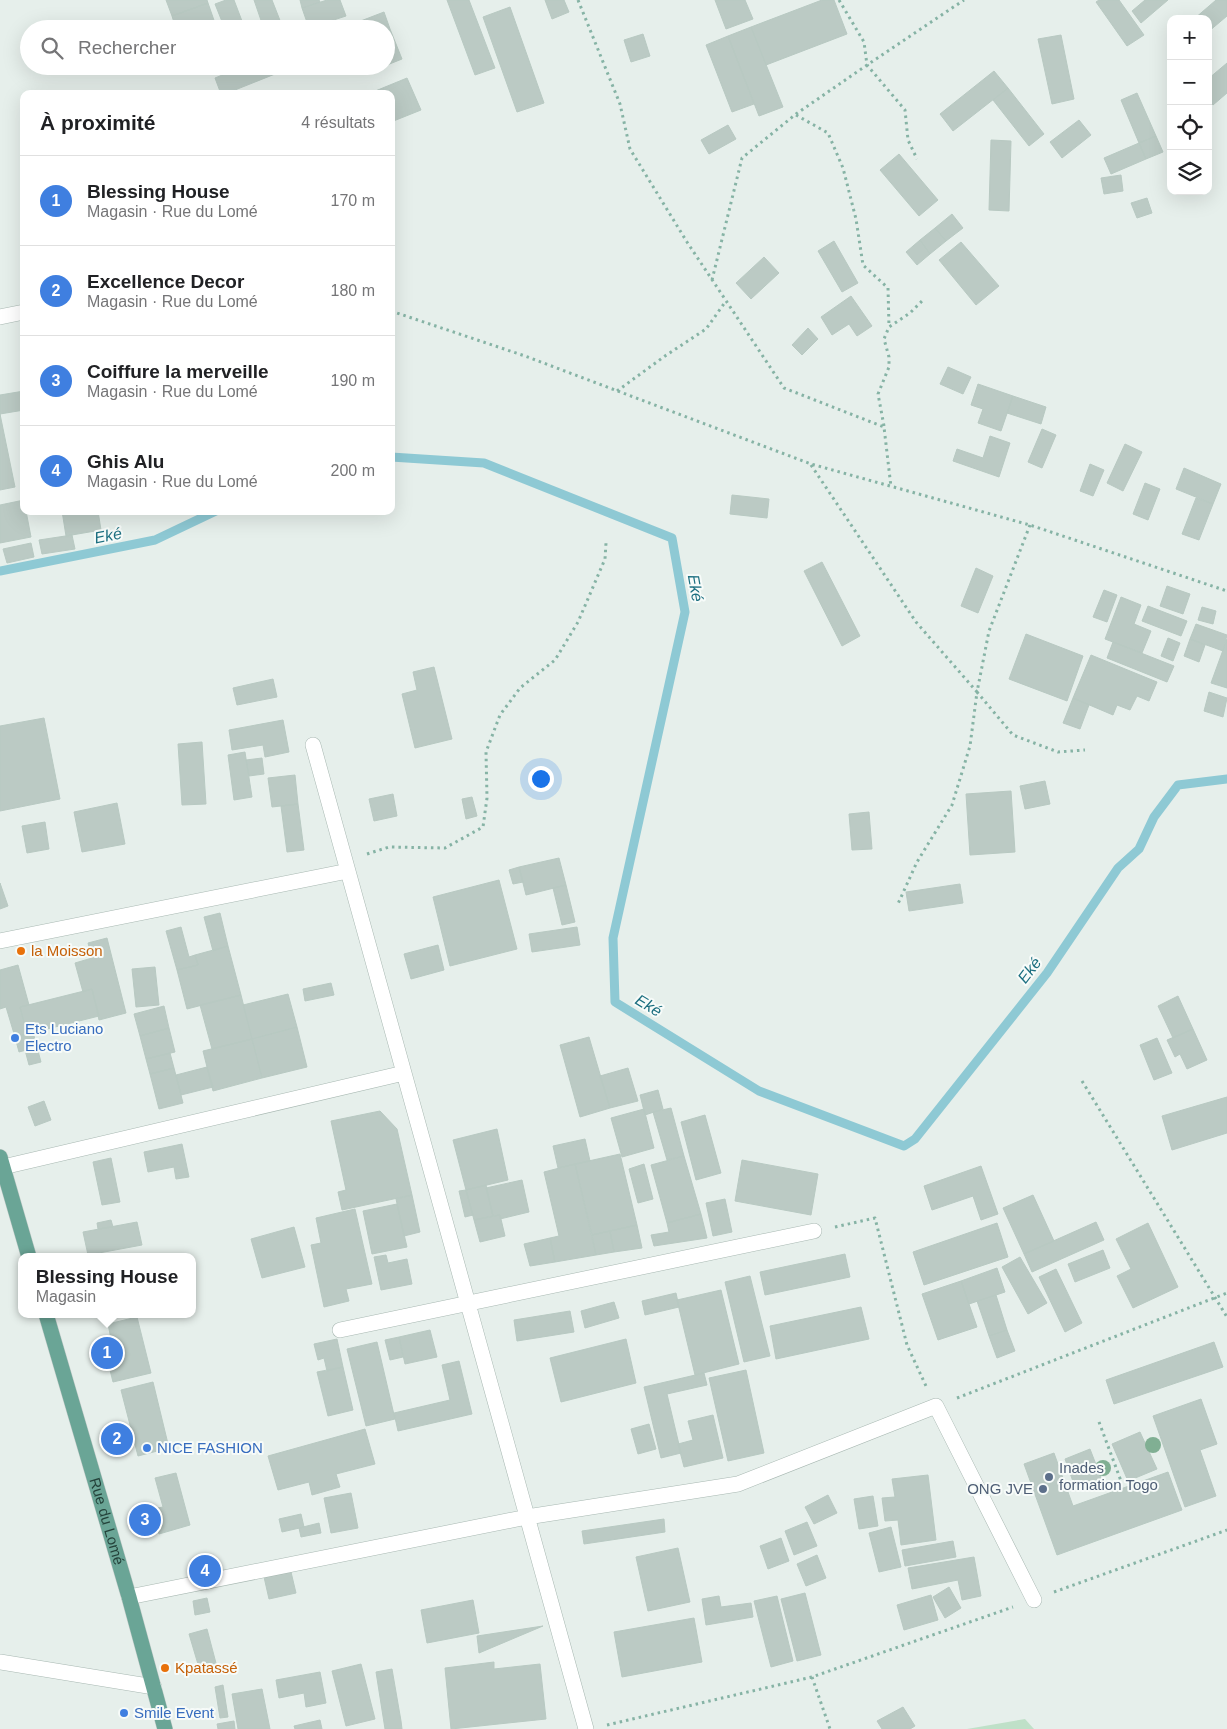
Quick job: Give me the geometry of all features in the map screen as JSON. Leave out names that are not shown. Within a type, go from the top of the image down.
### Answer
[{"type":"main road","points":[[1,1163],[28,1253]]},
{"type":"main road","name":"Rue du Lomé","points":[[47,1318],[129,1596],[165,1729]]},
{"type":"street","points":[[0,317],[20,313]]},
{"type":"street","points":[[313,745],[527,1517],[592,1728]]},
{"type":"street","points":[[0,941],[348,871]]},
{"type":"street","points":[[1,1163],[404,1073]]},
{"type":"street","points":[[340,1330],[814,1231]]},
{"type":"street","points":[[129,1596],[527,1517],[738,1484],[936,1406],[1034,1600]]},
{"type":"street","points":[[0,1662],[154,1687]]},
{"type":"path","points":[[578,0],[620,104],[630,150],[712,280],[784,388],[884,427]]},
{"type":"path","points":[[839,0],[864,42],[867,64],[905,110],[908,140],[917,159]]},
{"type":"path","points":[[712,280],[742,158],[796,114],[867,64],[964,0]]},
{"type":"path","points":[[796,114],[828,133],[843,168],[856,219],[863,265],[888,288],[889,327],[884,339],[889,357],[889,367],[878,394],[891,487]]},
{"type":"path","points":[[617,391],[706,329],[726,301]]},
{"type":"path","points":[[889,327],[910,313],[922,301]]},
{"type":"path","points":[[395,312],[525,356],[810,464],[1030,525],[1227,591]]},
{"type":"path","points":[[810,464],[916,622],[1013,735],[1058,752],[1085,750]]},
{"type":"path","points":[[897,906],[918,862],[952,805],[970,746],[988,631],[1030,525]]},
{"type":"path","points":[[348,871],[365,855],[373,852],[389,847],[444,848],[483,827],[487,798],[486,752],[500,715],[520,688],[555,660],[578,622],[605,559],[606,543]]},
{"type":"path","points":[[1082,1081],[1227,1317]]},
{"type":"path","points":[[814,1231],[875,1218],[907,1345],[936,1406],[1227,1293]]},
{"type":"path","points":[[1099,1422],[1121,1481]]},
{"type":"path","points":[[592,1728],[812,1677],[1034,1600],[1227,1530]]},
{"type":"path","points":[[812,1677],[830,1729]]},
{"type":"green space","points":[[1025,1719],[1034,1729],[967,1729]]},
{"type":"building","points":[[166,0],[207,0],[208,3],[172,16]]},
{"type":"building","points":[[226,0],[234,0],[242,20],[221,20],[215,4]]},
{"type":"building","points":[[254,0],[272,0],[280,20],[261,20]]},
{"type":"building","points":[[300,0],[319,0],[320,2],[302,8]]},
{"type":"building","points":[[327,0],[340,0],[346,16],[334,20],[306,20],[302,8]]},
{"type":"building","points":[[447,0],[469,0],[495,68],[475,75]]},
{"type":"building","points":[[545,0],[564,0],[569,12],[552,19]]},
{"type":"building","points":[[715,0],[745,0],[753,19],[726,29]]},
{"type":"building","points":[[822,0],[834,0],[847,34],[766,65],[751,27]]},
{"type":"building","points":[[1099,0],[1119,0],[1144,35],[1127,46],[1096,2]]},
{"type":"building","points":[[1145,0],[1168,0],[1141,23],[1132,11]]},
{"type":"building","points":[[1216,0],[1227,0],[1227,16],[1212,29],[1212,15],[1199,15]]},
{"type":"building","points":[[208,3],[214,20],[173,20],[172,16]]},
{"type":"building","points":[[510,7],[544,103],[517,112],[483,17]]},
{"type":"building","points":[[384,12],[387,20],[363,20]]},
{"type":"building","points":[[751,27],[783,107],[759,116],[728,36]]},
{"type":"building","points":[[643,34],[650,56],[631,62],[624,40]]},
{"type":"building","points":[[1061,35],[1074,99],[1052,104],[1038,39]]},
{"type":"building","points":[[728,36],[754,104],[732,112],[706,45]]},
{"type":"building","points":[[395,42],[402,59],[395,62]]},
{"type":"building","points":[[1227,63],[1227,93],[1213,105],[1212,104],[1212,76]]},
{"type":"building","points":[[994,71],[1008,88],[953,131],[940,114]]},
{"type":"building","points":[[222,75],[272,75],[235,90],[220,90],[215,78]]},
{"type":"building","points":[[407,78],[421,110],[395,120],[395,90],[378,90]]},
{"type":"building","points":[[1008,88],[1044,134],[1029,146],[993,100]]},
{"type":"building","points":[[1137,93],[1156,136],[1139,143],[1121,100]]},
{"type":"building","points":[[1079,120],[1091,135],[1062,158],[1050,142]]},
{"type":"building","points":[[728,125],[736,139],[709,154],[701,140]]},
{"type":"building","points":[[1156,136],[1163,152],[1146,159],[1139,143]]},
{"type":"building","points":[[991,140],[1011,141],[1009,211],[989,210]]},
{"type":"building","points":[[1139,143],[1146,159],[1111,174],[1104,158]]},
{"type":"building","points":[[899,154],[938,200],[919,216],[880,170]]},
{"type":"building","points":[[1121,175],[1123,191],[1104,194],[1101,178]]},
{"type":"building","points":[[1147,198],[1152,213],[1137,218],[1131,203]]},
{"type":"building","points":[[952,214],[963,228],[946,241],[935,228]]},
{"type":"building","points":[[935,228],[946,241],[930,254],[920,240]]},
{"type":"building","points":[[920,240],[930,254],[917,265],[906,252]]},
{"type":"building","points":[[834,241],[858,283],[842,292],[818,251]]},
{"type":"building","points":[[961,242],[999,286],[976,305],[939,260]]},
{"type":"building","points":[[764,257],[779,273],[751,299],[736,283]]},
{"type":"building","points":[[851,296],[872,326],[857,336],[849,324],[832,335],[821,317]]},
{"type":"building","points":[[808,328],[818,339],[802,355],[792,345]]},
{"type":"building","points":[[948,367],[971,377],[963,394],[940,384]]},
{"type":"building","points":[[978,384],[1013,396],[1001,431],[978,423],[983,409],[971,405]]},
{"type":"building","points":[[20,392],[20,411],[0,414],[0,395]]},
{"type":"building","points":[[1013,396],[1046,407],[1041,424],[1007,413]]},
{"type":"building","points":[[0,414],[15,487],[0,490]]},
{"type":"building","points":[[1042,429],[1056,435],[1042,468],[1028,462]]},
{"type":"building","points":[[990,436],[1010,443],[999,477],[953,461],[957,449],[983,458]]},
{"type":"building","points":[[1125,444],[1142,452],[1123,491],[1107,483]]},
{"type":"building","points":[[1090,464],[1104,470],[1093,496],[1080,491]]},
{"type":"building","points":[[1184,468],[1221,484],[1213,504],[1176,489]]},
{"type":"building","points":[[1145,483],[1160,489],[1148,520],[1133,514]]},
{"type":"building","points":[[732,495],[769,499],[767,518],[730,514]]},
{"type":"building","points":[[1196,498],[1213,504],[1199,540],[1182,534]]},
{"type":"building","points":[[20,501],[20,515],[27,515],[31,537],[0,543],[0,505]]},
{"type":"building","points":[[63,515],[99,515],[101,530],[66,536]]},
{"type":"building","points":[[72,535],[75,549],[42,554],[39,540]]},
{"type":"building","points":[[31,543],[34,557],[7,563],[3,549]]},
{"type":"building","points":[[822,562],[860,636],[842,646],[804,571]]},
{"type":"building","points":[[976,568],[993,576],[978,613],[961,606]]},
{"type":"building","points":[[1167,586],[1190,594],[1183,614],[1160,606]]},
{"type":"building","points":[[1104,590],[1117,595],[1107,622],[1093,617]]},
{"type":"building","points":[[1121,597],[1141,605],[1134,624],[1151,631],[1142,653],[1105,639]]},
{"type":"building","points":[[1148,606],[1187,621],[1181,636],[1142,621]]},
{"type":"building","points":[[1202,607],[1216,611],[1213,624],[1198,620]]},
{"type":"building","points":[[1196,624],[1227,635],[1223,651],[1190,639]]},
{"type":"building","points":[[1026,634],[1083,656],[1067,701],[1009,679]]},
{"type":"building","points":[[1168,638],[1180,643],[1173,661],[1161,656]]},
{"type":"building","points":[[1190,639],[1205,645],[1199,662],[1184,656]]},
{"type":"building","points":[[1227,639],[1227,688],[1211,683]]},
{"type":"building","points":[[1113,642],[1174,666],[1167,682],[1107,658]]},
{"type":"building","points":[[1091,655],[1157,682],[1149,701],[1137,696],[1130,710],[1117,705],[1113,715],[1073,698]]},
{"type":"building","points":[[434,667],[452,739],[415,748],[402,694],[417,690],[413,672]]},
{"type":"building","points":[[273,679],[277,697],[237,705],[233,688]]},
{"type":"building","points":[[1209,692],[1227,698],[1223,717],[1204,711]]},
{"type":"building","points":[[1073,698],[1089,705],[1080,729],[1063,723]]},
{"type":"building","points":[[44,718],[60,799],[0,811],[0,726]]},
{"type":"building","points":[[283,720],[289,752],[265,757],[263,745],[232,750],[229,730]]},
{"type":"building","points":[[202,742],[206,804],[182,805],[178,744]]},
{"type":"building","points":[[245,752],[252,797],[234,800],[228,755]]},
{"type":"building","points":[[262,758],[264,774],[249,776],[246,760]]},
{"type":"building","points":[[295,775],[298,804],[272,807],[268,778]]},
{"type":"building","points":[[1045,781],[1050,804],[1025,809],[1020,786]]},
{"type":"building","points":[[1011,791],[1015,852],[970,855],[966,794]]},
{"type":"building","points":[[393,794],[397,816],[374,821],[369,799]]},
{"type":"building","points":[[472,797],[477,816],[466,819],[462,799]]},
{"type":"building","points":[[117,803],[125,844],[82,852],[74,812]]},
{"type":"building","points":[[298,804],[304,850],[287,852],[281,806]]},
{"type":"building","points":[[869,812],[872,849],[852,850],[849,814]]},
{"type":"building","points":[[45,822],[49,849],[27,853],[22,826]]},
{"type":"building","points":[[559,858],[566,885],[526,895],[519,867]]},
{"type":"building","points":[[519,867],[523,882],[513,884],[509,870]]},
{"type":"building","points":[[499,880],[517,949],[450,966],[433,897]]},
{"type":"building","points":[[0,883],[8,906],[0,909]]},
{"type":"building","points":[[960,884],[963,903],[909,911],[906,892]]},
{"type":"building","points":[[566,885],[575,922],[562,925],[553,888]]},
{"type":"building","points":[[220,913],[228,946],[213,951],[204,917]]},
{"type":"building","points":[[181,927],[189,957],[195,955],[198,965],[177,970],[166,931]]},
{"type":"building","points":[[577,927],[580,945],[532,952],[529,934]]},
{"type":"building","points":[[107,938],[126,1013],[99,1020],[92,989],[83,992],[75,963],[92,958],[88,943]]},
{"type":"building","points":[[438,945],[444,970],[411,979],[404,954]]},
{"type":"building","points":[[228,946],[241,995],[187,1009],[177,970],[198,965],[195,955]]},
{"type":"building","points":[[18,965],[29,1005],[20,1007],[27,1034],[15,1037],[6,1007],[0,1009],[0,970]]},
{"type":"building","points":[[155,967],[159,1005],[136,1007],[132,969]]},
{"type":"building","points":[[331,983],[334,995],[305,1001],[303,989]]},
{"type":"building","points":[[92,989],[99,1016],[27,1034],[20,1007]]},
{"type":"building","points":[[288,994],[297,1027],[252,1039],[243,1005]]},
{"type":"building","points":[[241,995],[252,1039],[212,1049],[200,1005]]},
{"type":"building","points":[[1178,996],[1193,1029],[1173,1038],[1158,1006]]},
{"type":"building","points":[[164,1006],[169,1028],[140,1036],[134,1014]]},
{"type":"building","points":[[297,1027],[307,1067],[262,1078],[252,1039]]},
{"type":"building","points":[[169,1028],[175,1052],[146,1059],[140,1036]]},
{"type":"building","points":[[1193,1029],[1207,1060],[1187,1069],[1180,1054],[1175,1057],[1167,1040]]},
{"type":"building","points":[[33,1032],[37,1047],[19,1052],[15,1037]]},
{"type":"building","points":[[589,1037],[610,1108],[580,1117],[560,1045]]},
{"type":"building","points":[[1157,1038],[1172,1073],[1154,1080],[1140,1045]]},
{"type":"building","points":[[252,1039],[262,1078],[213,1091],[203,1051]]},
{"type":"building","points":[[37,1047],[41,1062],[29,1065],[25,1050]]},
{"type":"building","points":[[170,1053],[174,1068],[150,1074],[146,1059]]},
{"type":"building","points":[[207,1067],[213,1087],[181,1095],[176,1075]]},
{"type":"building","points":[[174,1068],[183,1103],[159,1109],[150,1074]]},
{"type":"building","points":[[628,1068],[638,1101],[610,1108],[600,1076]]},
{"type":"building","points":[[658,1090],[663,1109],[645,1115],[640,1095]]},
{"type":"building","points":[[1227,1097],[1227,1133],[1172,1150],[1162,1116]]},
{"type":"building","points":[[44,1101],[51,1120],[35,1126],[28,1107]]},
{"type":"building","points":[[671,1108],[684,1156],[667,1160],[653,1112]]},
{"type":"building","points":[[644,1109],[654,1148],[622,1157],[611,1118]]},
{"type":"building","points":[[380,1111],[397,1129],[412,1195],[342,1210],[338,1192],[346,1190],[331,1121]]},
{"type":"building","points":[[705,1115],[721,1173],[696,1180],[681,1122]]},
{"type":"building","points":[[497,1129],[508,1180],[466,1190],[453,1140]]},
{"type":"building","points":[[585,1139],[590,1161],[558,1168],[553,1146]]},
{"type":"building","points":[[182,1144],[189,1177],[176,1179],[174,1167],[148,1172],[144,1152]]},
{"type":"building","points":[[620,1154],[637,1225],[592,1235],[575,1164]]},
{"type":"building","points":[[684,1156],[701,1214],[667,1223],[651,1165]]},
{"type":"building","points":[[111,1158],[120,1202],[102,1205],[93,1162]]},
{"type":"building","points":[[742,1160],[818,1174],[811,1215],[735,1201]]},
{"type":"building","points":[[575,1164],[596,1255],[555,1262],[550,1238],[559,1236],[544,1172]]},
{"type":"building","points":[[644,1164],[653,1199],[638,1203],[629,1169]]},
{"type":"building","points":[[981,1166],[998,1214],[981,1220],[973,1196],[932,1210],[924,1186]]},
{"type":"building","points":[[522,1180],[529,1212],[500,1219],[500,1215],[493,1216],[486,1188]]},
{"type":"building","points":[[486,1185],[493,1216],[474,1220],[466,1190]]},
{"type":"building","points":[[466,1190],[473,1215],[465,1217],[459,1191]]},
{"type":"building","points":[[412,1195],[420,1232],[404,1236],[396,1199]]},
{"type":"building","points":[[1033,1195],[1054,1241],[1024,1254],[1003,1208]]},
{"type":"building","points":[[725,1199],[732,1232],[713,1236],[706,1203]]},
{"type":"building","points":[[397,1204],[407,1247],[372,1254],[363,1211]]},
{"type":"building","points":[[355,1209],[372,1284],[346,1289],[349,1301],[324,1307],[311,1245],[321,1243],[316,1218]]},
{"type":"building","points":[[701,1214],[707,1238],[654,1246],[651,1235],[669,1232],[667,1223]]},
{"type":"building","points":[[500,1215],[505,1236],[480,1242],[474,1220]]},
{"type":"building","points":[[111,1220],[113,1227],[98,1229],[97,1223]]},
{"type":"building","points":[[137,1222],[142,1245],[99,1253],[88,1253],[83,1232]]},
{"type":"building","points":[[1096,1222],[1104,1240],[1032,1272],[1024,1254]]},
{"type":"building","points":[[997,1223],[1008,1257],[924,1285],[913,1252]]},
{"type":"building","points":[[1148,1223],[1178,1287],[1133,1308],[1117,1276],[1131,1269],[1116,1239]]},
{"type":"building","points":[[637,1225],[642,1248],[614,1252],[610,1231]]},
{"type":"building","points":[[294,1227],[305,1267],[262,1278],[251,1239]]},
{"type":"building","points":[[610,1231],[614,1252],[596,1255],[592,1235]]},
{"type":"building","points":[[550,1238],[555,1262],[530,1266],[524,1244]]},
{"type":"building","points":[[1103,1250],[1110,1268],[1075,1282],[1068,1264]]},
{"type":"building","points":[[845,1254],[850,1277],[765,1295],[760,1272]]},
{"type":"building","points":[[386,1255],[388,1263],[407,1259],[412,1284],[381,1290],[374,1257]]},
{"type":"building","points":[[1020,1257],[1047,1303],[1028,1314],[1002,1267]]},
{"type":"building","points":[[997,1268],[1005,1292],[969,1304],[961,1281]]},
{"type":"building","points":[[1056,1269],[1082,1323],[1065,1332],[1039,1277]]},
{"type":"building","points":[[750,1276],[770,1356],[744,1362],[725,1282]]},
{"type":"building","points":[[961,1281],[977,1327],[938,1340],[922,1294]]},
{"type":"building","points":[[721,1290],[739,1364],[695,1375],[677,1300]]},
{"type":"building","points":[[676,1293],[679,1307],[645,1315],[642,1301]]},
{"type":"building","points":[[996,1295],[1007,1330],[989,1336],[977,1301]]},
{"type":"building","points":[[614,1302],[619,1318],[585,1328],[581,1311]]},
{"type":"building","points":[[861,1307],[869,1339],[776,1359],[770,1326]]},
{"type":"building","points":[[570,1311],[574,1332],[517,1341],[514,1320]]},
{"type":"building","points":[[137,1318],[151,1373],[113,1382],[104,1346],[112,1344],[108,1324]]},
{"type":"building","points":[[430,1330],[437,1357],[405,1364],[399,1337]]},
{"type":"building","points":[[1007,1330],[1015,1351],[997,1358],[989,1336]]},
{"type":"building","points":[[399,1337],[403,1357],[390,1360],[385,1340]]},
{"type":"building","points":[[337,1339],[343,1367],[327,1371],[324,1358],[318,1360],[314,1344]]},
{"type":"building","points":[[626,1339],[636,1383],[561,1402],[550,1358]]},
{"type":"building","points":[[377,1342],[395,1419],[366,1426],[347,1349]]},
{"type":"building","points":[[1214,1342],[1223,1367],[1114,1404],[1106,1380]]},
{"type":"building","points":[[459,1361],[472,1414],[398,1431],[394,1413],[450,1400],[442,1365]]},
{"type":"building","points":[[343,1367],[353,1410],[328,1416],[317,1372]]},
{"type":"building","points":[[746,1370],[764,1453],[728,1461],[709,1378]]},
{"type":"building","points":[[704,1373],[707,1385],[667,1394],[681,1453],[661,1458],[644,1387]]},
{"type":"building","points":[[153,1382],[169,1448],[138,1456],[121,1390]]},
{"type":"building","points":[[1201,1399],[1217,1444],[1200,1450],[1216,1496],[1185,1507],[1153,1416]]},
{"type":"building","points":[[713,1415],[723,1458],[684,1467],[678,1444],[693,1440],[688,1421]]},
{"type":"building","points":[[649,1424],[656,1449],[638,1454],[631,1429]]},
{"type":"building","points":[[365,1429],[375,1464],[336,1474],[340,1487],[312,1495],[309,1482],[278,1490],[268,1456]]},
{"type":"building","points":[[1140,1432],[1157,1469],[1128,1481],[1112,1444]]},
{"type":"building","points":[[1090,1449],[1102,1480],[1076,1490],[1065,1459]]},
{"type":"building","points":[[1054,1453],[1073,1506],[1168,1472],[1182,1510],[1057,1555],[1024,1464]]},
{"type":"building","points":[[176,1473],[190,1525],[159,1534],[153,1509],[163,1507],[155,1478]]},
{"type":"building","points":[[928,1475],[936,1540],[901,1545],[898,1520],[885,1521],[882,1498],[895,1497],[892,1479]]},
{"type":"building","points":[[351,1493],[358,1528],[331,1533],[324,1498]]},
{"type":"building","points":[[828,1495],[837,1513],[814,1524],[805,1507]]},
{"type":"building","points":[[873,1496],[878,1526],[859,1529],[854,1499]]},
{"type":"building","points":[[301,1514],[304,1527],[282,1532],[279,1519]]},
{"type":"building","points":[[664,1519],[665,1532],[584,1544],[582,1531]]},
{"type":"building","points":[[807,1522],[817,1546],[794,1555],[785,1531]]},
{"type":"building","points":[[319,1523],[321,1533],[301,1537],[299,1528]]},
{"type":"building","points":[[891,1527],[901,1567],[879,1572],[869,1533]]},
{"type":"building","points":[[781,1538],[789,1561],[768,1569],[760,1546]]},
{"type":"building","points":[[953,1541],[956,1557],[905,1566],[902,1550]]},
{"type":"building","points":[[678,1548],[690,1602],[648,1611],[636,1557]]},
{"type":"building","points":[[817,1555],[826,1578],[806,1586],[797,1564]]},
{"type":"building","points":[[974,1557],[981,1596],[962,1600],[958,1580],[912,1589],[908,1568]]},
{"type":"building","points":[[291,1572],[296,1593],[269,1599],[264,1577]]},
{"type":"building","points":[[949,1587],[961,1608],[945,1618],[933,1597]]},
{"type":"building","points":[[805,1593],[821,1655],[797,1661],[781,1599]]},
{"type":"building","points":[[931,1595],[938,1620],[904,1630],[897,1605]]},
{"type":"building","points":[[719,1596],[721,1607],[751,1603],[753,1617],[706,1625],[702,1599]]},
{"type":"building","points":[[777,1596],[793,1661],[771,1667],[754,1601]]},
{"type":"building","points":[[207,1598],[210,1612],[195,1615],[193,1601]]},
{"type":"building","points":[[473,1600],[479,1633],[427,1643],[421,1610]]},
{"type":"building","points":[[694,1618],[702,1662],[622,1677],[614,1632]]},
{"type":"building","points":[[543,1626],[479,1653],[477,1636]]},
{"type":"building","points":[[207,1629],[217,1667],[200,1671],[189,1634]]},
{"type":"building","points":[[494,1662],[494,1669],[540,1664],[546,1719],[451,1729],[445,1668]]},
{"type":"building","points":[[361,1664],[375,1719],[346,1726],[332,1671]]},
{"type":"building","points":[[392,1669],[402,1729],[385,1729],[376,1672]]},
{"type":"building","points":[[320,1672],[326,1703],[306,1707],[304,1693],[279,1698],[276,1680]]},
{"type":"building","points":[[223,1685],[228,1717],[220,1718],[215,1687]]},
{"type":"building","points":[[262,1689],[270,1729],[238,1729],[232,1694]]},
{"type":"building","points":[[903,1707],[915,1726],[910,1729],[882,1729],[877,1721]]},
{"type":"building","points":[[320,1720],[322,1729],[295,1729],[294,1726]]},
{"type":"building","points":[[234,1721],[235,1729],[218,1729],[217,1724]]},
{"type":"waterway","name":"Eké","points":[[395,457],[484,463],[672,538],[685,612],[613,938],[615,1002],[759,1091],[904,1146],[915,1139],[1047,973],[1118,868],[1139,849],[1154,817],[1178,785],[1227,779]]},
{"type":"waterway","name":"Eké","points":[[0,571],[155,540],[208,515]]},
{"type":"place","name":"la Moisson","points":[[21,951]]},
{"type":"place","name":"Ets Luciano Electro","points":[[15,1038]]},
{"type":"place","name":"Blessing House","points":[[107,1353]]},
{"type":"place","name":"Excellence Decor","points":[[117,1439]]},
{"type":"place","name":"NICE FASHION","points":[[147,1448]]},
{"type":"place","name":"Inades formation Togo","points":[[1049,1477]]},
{"type":"place","name":"ONG JVE","points":[[1043,1489]]},
{"type":"place","name":"Coiffure la merveille","points":[[145,1520]]},
{"type":"place","name":"Ghis Alu","points":[[205,1571]]},
{"type":"place","name":"Kpatassé","points":[[165,1668]]},
{"type":"place","name":"Smile Event","points":[[124,1713]]}]
